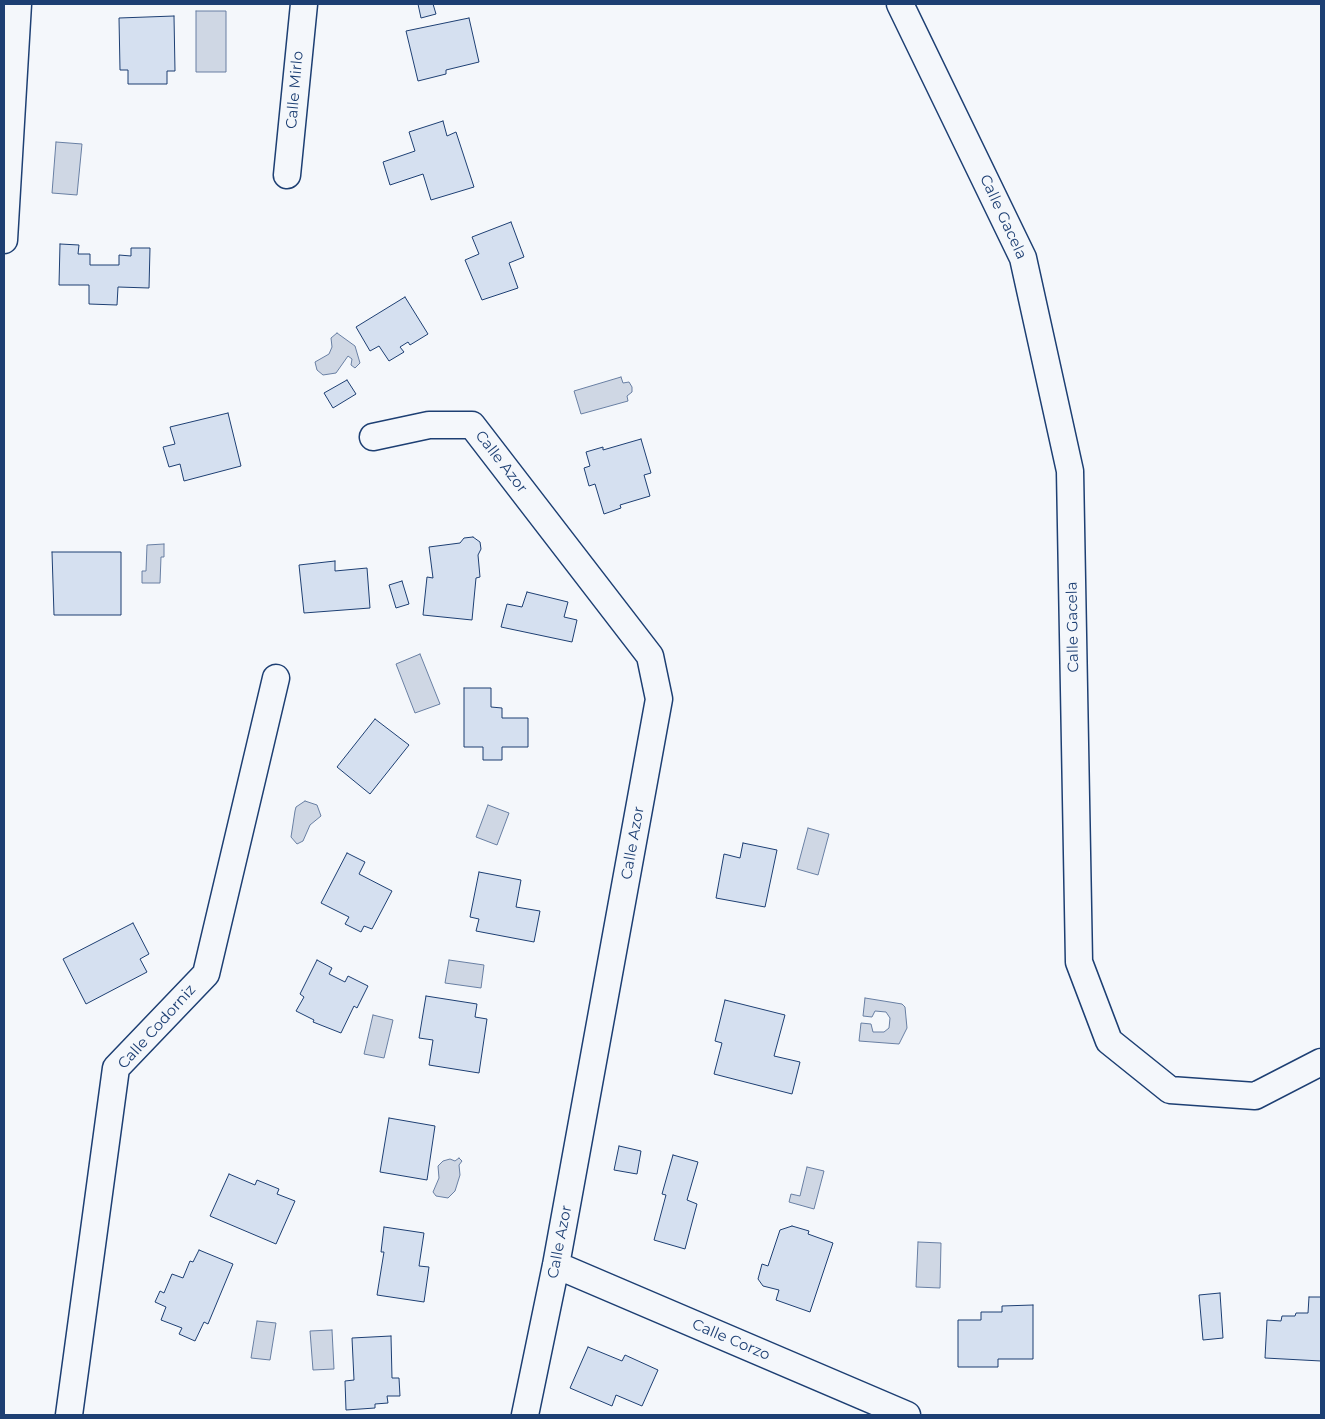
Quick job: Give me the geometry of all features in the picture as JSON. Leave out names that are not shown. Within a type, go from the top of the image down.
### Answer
[{"type":"street","points":[[4,240],[18,4]]},
{"type":"street","name":"Calle Mirlo","points":[[287,176],[304,4]]},
{"type":"street","name":"Calle Gacela","points":[[900,4],[1024,258],[1070,471],[1079,962],[1109,1041],[1170,1090],[1254,1096],[1321,1062]]},
{"type":"street","name":"Calle Azor","points":[[373,436],[429,425],[472,425],[650,656],[659,699],[556,1265],[525,1415]]},
{"type":"street","name":"Calle Codorniz","points":[[69,1415],[116,1068],[206,974],[276,678]]},
{"type":"street","name":"Calle Corzo","points":[[556,1265],[907,1415]]},
{"type":"shaded area","points":[[196,11],[226,11],[226,72],[196,72]]},
{"type":"shaded area","points":[[56,142],[82,144],[77,195],[52,193]]},
{"type":"shaded area","points":[[337,333],[355,346],[360,363],[355,368],[351,365],[352,359],[348,356],[336,373],[323,375],[317,370],[315,362],[329,354],[332,347],[331,338]]},
{"type":"shaded area","points":[[621,377],[623,383],[629,382],[632,387],[632,392],[627,396],[628,401],[581,414],[574,391]]},
{"type":"shaded area","points":[[164,544],[164,557],[161,557],[160,583],[142,583],[142,571],[146,571],[147,545]]},
{"type":"shaded area","points":[[420,654],[440,704],[415,713],[396,664]]},
{"type":"shaded area","points":[[305,801],[317,805],[321,816],[310,825],[303,841],[297,844],[291,837],[295,811],[296,807]]},
{"type":"shaded area","points":[[488,805],[509,813],[497,845],[476,837]]},
{"type":"shaded area","points":[[808,828],[829,834],[818,875],[797,869]]},
{"type":"shaded area","points":[[449,960],[484,965],[481,988],[445,983]]},
{"type":"shaded area","points":[[865,998],[902,1004],[905,1007],[907,1028],[899,1044],[859,1041],[861,1023],[871,1024],[873,1032],[884,1032],[889,1028],[890,1018],[886,1012],[875,1011],[872,1017],[863,1016]]},
{"type":"shaded area","points":[[373,1015],[393,1020],[384,1058],[364,1054]]},
{"type":"shaded area","points":[[459,1158],[462,1161],[459,1165],[460,1175],[455,1191],[448,1198],[436,1196],[433,1192],[439,1178],[438,1166],[443,1161],[450,1159],[455,1161]]},
{"type":"shaded area","points":[[807,1167],[824,1171],[814,1209],[789,1202],[791,1194],[800,1196]]},
{"type":"shaded area","points":[[918,1242],[941,1243],[940,1288],[916,1287]]},
{"type":"shaded area","points":[[257,1321],[276,1323],[270,1360],[251,1358]]},
{"type":"shaded area","points":[[332,1330],[334,1369],[313,1370],[310,1331]]},
{"type":"building","points":[[418,4],[433,4],[436,14],[421,18]]},
{"type":"building","points":[[174,16],[175,71],[167,71],[167,84],[128,84],[128,70],[120,70],[119,18]]},
{"type":"building","points":[[469,18],[479,62],[446,70],[446,74],[418,81],[406,31]]},
{"type":"building","points":[[443,121],[447,136],[456,132],[474,187],[431,200],[423,174],[390,185],[383,162],[415,151],[409,132]]},
{"type":"building","points":[[511,222],[524,257],[509,263],[518,288],[482,300],[465,260],[479,254],[472,237]]},
{"type":"building","points":[[60,244],[79,245],[78,254],[90,254],[90,265],[119,265],[119,255],[131,256],[131,248],[150,248],[149,288],[118,287],[117,305],[89,304],[89,285],[59,285]]},
{"type":"building","points":[[405,297],[428,334],[410,345],[408,342],[400,347],[404,352],[389,361],[379,346],[370,351],[356,327]]},
{"type":"building","points":[[347,380],[356,394],[333,408],[324,393]]},
{"type":"building","points":[[228,413],[241,466],[184,481],[180,464],[169,467],[163,447],[175,444],[170,427]]},
{"type":"building","points":[[641,439],[651,473],[644,475],[650,496],[620,505],[621,508],[604,514],[595,484],[589,486],[584,468],[590,466],[586,452],[603,447],[603,450]]},
{"type":"building","points":[[473,537],[480,542],[481,549],[478,555],[480,577],[476,578],[472,620],[423,615],[427,577],[433,578],[429,547],[460,543],[464,538]]},
{"type":"building","points":[[52,552],[121,552],[121,615],[54,615]]},
{"type":"building","points":[[335,561],[335,571],[367,568],[370,608],[304,613],[299,565]]},
{"type":"building","points":[[402,581],[409,604],[396,608],[389,585]]},
{"type":"building","points":[[527,592],[568,602],[564,617],[577,620],[572,642],[501,627],[507,604],[522,607]]},
{"type":"building","points":[[464,688],[491,688],[491,707],[502,708],[502,718],[528,718],[528,747],[502,747],[502,760],[483,760],[483,747],[464,747]]},
{"type":"building","points":[[375,719],[409,745],[370,794],[337,767]]},
{"type":"building","points":[[743,843],[777,850],[765,907],[716,898],[724,854],[740,858]]},
{"type":"building","points":[[347,853],[365,862],[359,874],[392,891],[372,929],[364,926],[361,932],[345,924],[349,917],[321,903]]},
{"type":"building","points":[[479,872],[521,880],[516,907],[540,911],[534,942],[476,931],[479,919],[470,917]]},
{"type":"building","points":[[133,923],[149,954],[140,959],[147,972],[86,1004],[63,959]]},
{"type":"building","points":[[317,960],[332,968],[329,974],[345,982],[348,976],[368,986],[357,1008],[354,1006],[341,1033],[313,1022],[314,1020],[296,1011],[304,997],[300,994]]},
{"type":"building","points":[[426,996],[477,1004],[475,1017],[487,1019],[479,1073],[429,1065],[433,1040],[419,1038]]},
{"type":"building","points":[[725,1000],[785,1015],[774,1056],[800,1062],[792,1094],[714,1074],[722,1043],[715,1041]]},
{"type":"building","points":[[389,1118],[435,1126],[427,1180],[380,1172]]},
{"type":"building","points":[[619,1146],[641,1151],[637,1174],[614,1170]]},
{"type":"building","points":[[673,1155],[698,1162],[687,1200],[697,1204],[685,1249],[654,1240],[666,1195],[662,1194]]},
{"type":"building","points":[[229,1174],[255,1185],[257,1180],[279,1189],[277,1194],[295,1201],[276,1244],[210,1216]]},
{"type":"building","points":[[792,1226],[809,1231],[808,1234],[833,1243],[810,1312],[776,1300],[779,1290],[763,1286],[758,1279],[762,1264],[768,1266],[780,1230]]},
{"type":"building","points":[[384,1227],[424,1233],[419,1266],[429,1267],[424,1302],[377,1295],[384,1252],[381,1252]]},
{"type":"building","points":[[199,1250],[233,1264],[208,1324],[204,1322],[195,1341],[179,1334],[182,1328],[161,1320],[166,1307],[155,1302],[160,1291],[164,1293],[172,1274],[183,1278],[190,1261],[193,1262]]},
{"type":"building","points":[[1220,1293],[1223,1338],[1203,1340],[1199,1295]]},
{"type":"building","points":[[1309,1297],[1321,1297],[1321,1361],[1265,1358],[1267,1320],[1281,1321],[1282,1316],[1308,1313]]},
{"type":"building","points":[[1033,1305],[1033,1359],[998,1359],[998,1367],[958,1367],[958,1320],[981,1320],[981,1312],[1002,1312],[1002,1306]]},
{"type":"building","points":[[391,1336],[392,1378],[399,1378],[400,1396],[387,1396],[388,1403],[375,1404],[375,1408],[346,1410],[345,1381],[354,1380],[352,1338]]},
{"type":"building","points":[[588,1347],[622,1361],[625,1355],[658,1370],[642,1406],[616,1395],[612,1406],[570,1388]]}]
